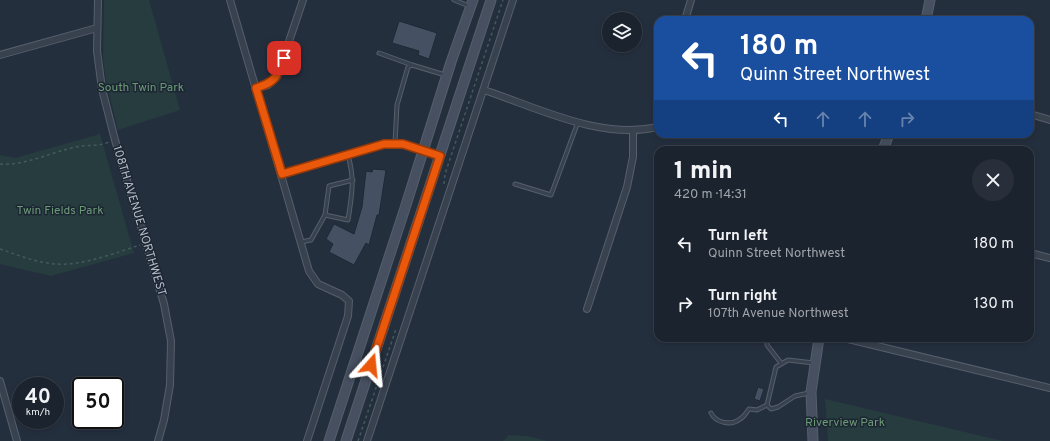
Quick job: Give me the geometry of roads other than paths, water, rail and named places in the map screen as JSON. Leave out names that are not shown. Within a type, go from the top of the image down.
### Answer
[{"type":"main road","points":[[346,441],[491,0]]},
{"type":"main road","points":[[927,16],[930,0]]},
{"type":"main road","points":[[329,441],[447,76],[472,4]]},
{"type":"main road","points":[[813,441],[811,392],[818,342]]},
{"type":"street","name":"108TH AVENUE NORTHWEST","points":[[98,0],[98,67],[106,107],[164,304],[172,354],[168,399],[158,441]]},
{"type":"street","points":[[230,0],[310,271],[318,284],[325,289],[342,295],[349,301],[350,308],[307,441]]},
{"type":"street","points":[[256,88],[268,85],[277,77],[303,0]]},
{"type":"street","points":[[367,441],[513,0]]},
{"type":"street","points":[[686,16],[691,0]]},
{"type":"street","points":[[0,54],[97,28]]},
{"type":"street","points":[[484,90],[578,122],[604,128],[633,130],[654,127]]},
{"type":"street","points":[[1034,115],[1050,120]]},
{"type":"street","points":[[587,309],[627,187],[632,163],[633,130]]},
{"type":"street","points":[[282,174],[384,144],[395,143],[440,156]]},
{"type":"street","points":[[1034,254],[1050,258]]},
{"type":"street","points":[[860,342],[1050,388]]},
{"type":"street","points":[[0,381],[17,441]]},
{"type":"lane","points":[[454,0],[472,4]]},
{"type":"lane","points":[[379,53],[447,76]]},
{"type":"lane","points":[[395,143],[397,105],[408,67],[412,65]]},
{"type":"lane","points":[[515,184],[551,195],[578,122]]},
{"type":"lane","points":[[325,215],[348,220],[353,180],[348,155]]},
{"type":"lane","points":[[301,242],[311,240],[325,215],[329,186],[353,180]]},
{"type":"lane","points":[[767,342],[781,363]]},
{"type":"lane","points":[[767,406],[772,377],[776,367],[788,360],[814,363]]},
{"type":"lane","points":[[767,406],[771,410],[795,396],[811,392]]},
{"type":"lane","points":[[711,414],[716,420],[727,423],[735,422],[741,419],[749,409],[757,410],[767,406]]},
{"type":"park label","name":"South Twin Park","points":[[141,88]]},
{"type":"park label","name":"Twin Fields Park","points":[[60,211]]},
{"type":"park label","name":"Riverview Park","points":[[845,423]]}]
